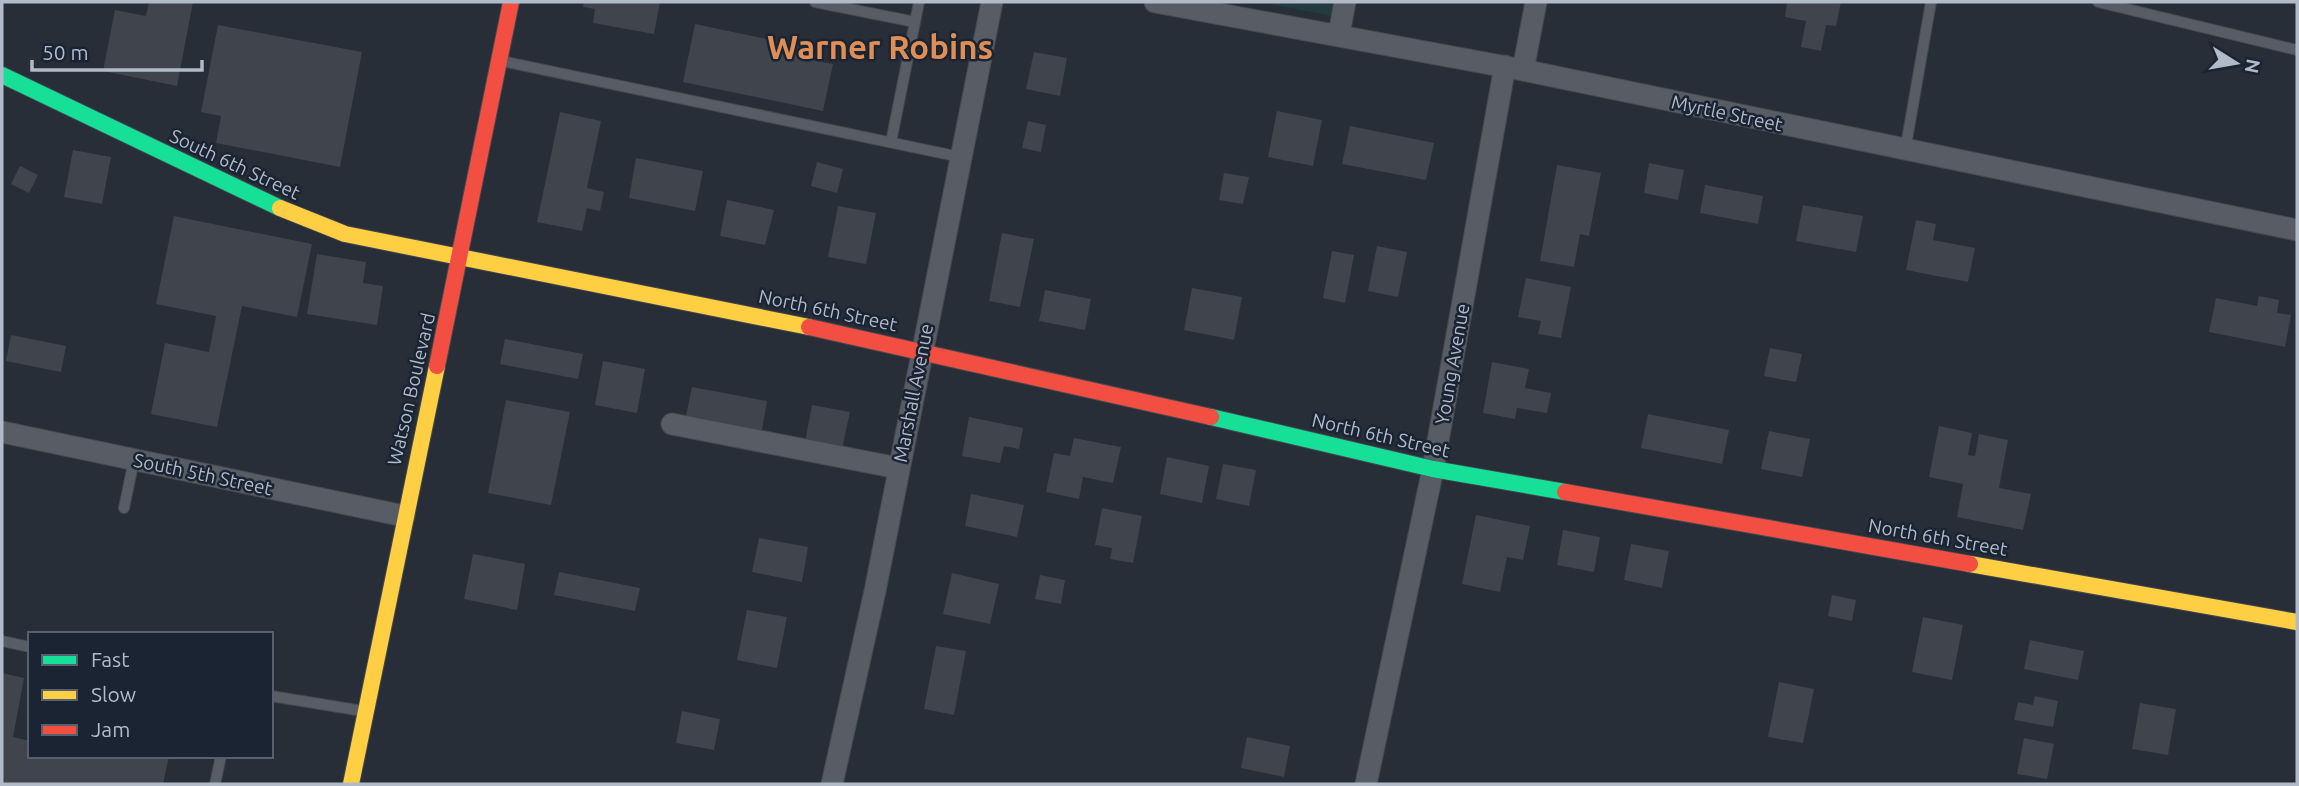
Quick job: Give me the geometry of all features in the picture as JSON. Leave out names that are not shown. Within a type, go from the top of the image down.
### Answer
[{"type":"street","name":"Watson Boulevard","points":[[351,784],[404,516],[462,255],[511,2]]},
{"type":"street","name":"Marshall Avenue","points":[[832,784],[992,2]]},
{"type":"street","name":"Myrtle Street","points":[[1155,2],[1514,68],[2297,230]]},
{"type":"street","points":[[1339,34],[1345,2]]},
{"type":"street","name":"Young Avenue","points":[[1366,784],[1514,68],[1536,2]]},
{"type":"street","name":"South 6th Street","points":[[2,75],[304,219],[345,234],[462,255]]},
{"type":"street","name":"North 6th Street","points":[[462,255],[920,351],[1433,469],[2297,622]]},
{"type":"street","points":[[672,424],[898,468]]},
{"type":"street","name":"South 5th Street","points":[[2,432],[404,516]]},
{"type":"lane","points":[[815,2],[915,22]]},
{"type":"lane","points":[[891,142],[919,2]]},
{"type":"lane","points":[[1905,151],[1931,2]]},
{"type":"lane","points":[[2098,2],[2297,50]]},
{"type":"lane","points":[[499,61],[960,157]]},
{"type":"lane","points":[[124,508],[134,460]]},
{"type":"lane","points":[[2,641],[28,648]]},
{"type":"lane","points":[[273,696],[366,711]]},
{"type":"lane","points":[[215,784],[221,758]]},
{"type":"green space","points":[[1260,2],[1345,2],[1342,18]]},
{"type":"building","points":[[149,2],[193,2],[177,86],[103,71],[115,10],[146,16]]},
{"type":"building","points":[[584,2],[660,2],[654,34],[593,23],[595,9],[583,7]]},
{"type":"building","points":[[1787,2],[1841,2],[1836,26],[1826,25],[1821,51],[1801,47],[1806,21],[1785,17]]},
{"type":"building","points":[[695,24],[824,51],[822,62],[833,64],[823,111],[683,82]]},
{"type":"building","points":[[218,25],[362,52],[340,167],[216,143],[221,116],[201,112]]},
{"type":"building","points":[[1034,52],[1067,58],[1060,96],[1026,89]]},
{"type":"building","points":[[1277,111],[1322,120],[1313,166],[1268,157]]},
{"type":"building","points":[[560,112],[601,121],[587,188],[604,192],[600,211],[587,208],[582,231],[537,222]]},
{"type":"building","points":[[1028,121],[1046,125],[1041,152],[1022,148]]},
{"type":"building","points":[[1350,126],[1434,143],[1426,180],[1342,164]]},
{"type":"building","points":[[73,150],[111,157],[102,204],[64,197]]},
{"type":"building","points":[[636,158],[703,171],[695,211],[629,198]]},
{"type":"building","points":[[817,162],[843,169],[837,193],[811,186]]},
{"type":"building","points":[[1649,163],[1684,170],[1678,200],[1644,193]]},
{"type":"building","points":[[1557,165],[1601,173],[1589,236],[1580,234],[1574,267],[1540,261]]},
{"type":"building","points":[[20,166],[38,175],[29,193],[11,184]]},
{"type":"building","points":[[1224,173],[1249,177],[1243,204],[1219,200]]},
{"type":"building","points":[[1705,185],[1763,196],[1758,224],[1700,213]]},
{"type":"building","points":[[727,200],[774,210],[765,245],[720,236]]},
{"type":"building","points":[[1803,205],[1863,216],[1856,252],[1796,241]]},
{"type":"building","points":[[838,206],[876,213],[866,264],[828,257]]},
{"type":"building","points":[[174,216],[312,244],[297,317],[242,306],[217,427],[151,414],[165,343],[209,352],[216,316],[156,304]]},
{"type":"building","points":[[1916,220],[1936,224],[1933,240],[1975,248],[1968,282],[1906,270]]},
{"type":"building","points":[[1002,233],[1034,239],[1020,307],[989,301]]},
{"type":"building","points":[[1377,246],[1407,252],[1398,297],[1368,291]]},
{"type":"building","points":[[1332,251],[1354,255],[1345,303],[1323,298]]},
{"type":"building","points":[[317,254],[366,262],[363,283],[383,286],[377,325],[307,314]]},
{"type":"building","points":[[1526,278],[1571,287],[1561,338],[1538,334],[1541,321],[1518,317]]},
{"type":"building","points":[[1192,288],[1242,297],[1234,340],[1184,330]]},
{"type":"building","points":[[1045,290],[1091,299],[1085,330],[1039,321]]},
{"type":"building","points":[[2259,296],[2279,300],[2277,313],[2291,315],[2285,347],[2209,332],[2216,298],[2257,306]]},
{"type":"building","points":[[11,335],[66,346],[61,372],[6,361]]},
{"type":"building","points":[[505,339],[583,354],[578,379],[500,364]]},
{"type":"building","points":[[1770,348],[1802,354],[1796,382],[1764,376]]},
{"type":"building","points":[[603,361],[645,369],[637,413],[595,405]]},
{"type":"building","points":[[1492,362],[1529,369],[1525,388],[1551,393],[1547,413],[1517,408],[1515,419],[1483,413]]},
{"type":"building","points":[[692,387],[767,401],[760,441],[684,426]]},
{"type":"building","points":[[506,400],[570,412],[551,505],[488,493]]},
{"type":"building","points":[[812,405],[850,412],[842,449],[805,442]]},
{"type":"building","points":[[1648,414],[1729,430],[1722,464],[1641,448]]},
{"type":"building","points":[[969,417],[1023,428],[1019,449],[1004,446],[1000,463],[962,456]]},
{"type":"building","points":[[1939,426],[1972,433],[1968,455],[1975,456],[1979,434],[2008,440],[1999,488],[2031,494],[2023,530],[1957,517],[1963,484],[1929,477]]},
{"type":"building","points":[[1769,431],[1810,439],[1802,477],[1761,469]]},
{"type":"building","points":[[1074,438],[1121,447],[1113,483],[1083,477],[1079,499],[1046,492],[1054,453],[1070,456]]},
{"type":"building","points":[[1167,457],[1209,466],[1202,503],[1160,494]]},
{"type":"building","points":[[1223,464],[1256,470],[1249,506],[1216,499]]},
{"type":"building","points":[[971,494],[1024,505],[1017,537],[965,526]]},
{"type":"building","points":[[1102,508],[1142,516],[1133,563],[1110,559],[1112,548],[1095,545]]},
{"type":"building","points":[[1476,515],[1530,526],[1523,560],[1507,557],[1500,592],[1462,584]]},
{"type":"building","points":[[1563,530],[1600,537],[1594,572],[1557,565]]},
{"type":"building","points":[[759,538],[808,547],[802,582],[752,572]]},
{"type":"building","points":[[1631,544],[1669,551],[1662,588],[1624,580]]},
{"type":"building","points":[[473,554],[525,564],[517,610],[464,599]]},
{"type":"building","points":[[559,572],[640,588],[635,611],[554,595]]},
{"type":"building","points":[[952,573],[999,584],[990,624],[943,614]]},
{"type":"building","points":[[1040,575],[1065,580],[1061,604],[1035,599]]},
{"type":"building","points":[[1832,595],[1856,600],[1852,621],[1828,616]]},
{"type":"building","points":[[747,610],[787,617],[777,668],[737,660]]},
{"type":"building","points":[[1923,617],[1963,625],[1952,680],[1912,672]]},
{"type":"building","points":[[2030,640],[2084,651],[2078,680],[2024,669]]},
{"type":"building","points":[[936,646],[966,651],[954,715],[924,709]]},
{"type":"building","points":[[2,673],[24,678],[13,737],[28,741],[28,758],[169,758],[163,784],[2,784]]},
{"type":"building","points":[[1779,682],[1814,689],[1803,743],[1768,737]]},
{"type":"building","points":[[2035,696],[2058,701],[2053,727],[2014,720],[2018,702],[2033,705]]},
{"type":"building","points":[[2140,703],[2176,709],[2168,755],[2132,749]]},
{"type":"building","points":[[682,711],[720,719],[714,750],[676,743]]},
{"type":"building","points":[[1247,737],[1290,746],[1284,777],[1241,768]]},
{"type":"building","points":[[2024,738],[2054,744],[2047,779],[2017,774]]},
{"type":"traffic: fast","points":[[2,75],[280,208]]},
{"type":"traffic: fast","points":[[1211,417],[1433,469],[1565,492]]},
{"type":"traffic: slow","points":[[280,208],[345,234],[809,327]]},
{"type":"traffic: slow","points":[[351,784],[437,366]]},
{"type":"traffic: slow","points":[[1970,564],[2297,622]]},
{"type":"traffic: jam","points":[[437,366],[511,2]]},
{"type":"traffic: jam","points":[[809,327],[1211,417]]},
{"type":"traffic: jam","points":[[1565,492],[1970,564]]},
{"type":"district","name":"Warner Robins","points":[[880,46]]}]
